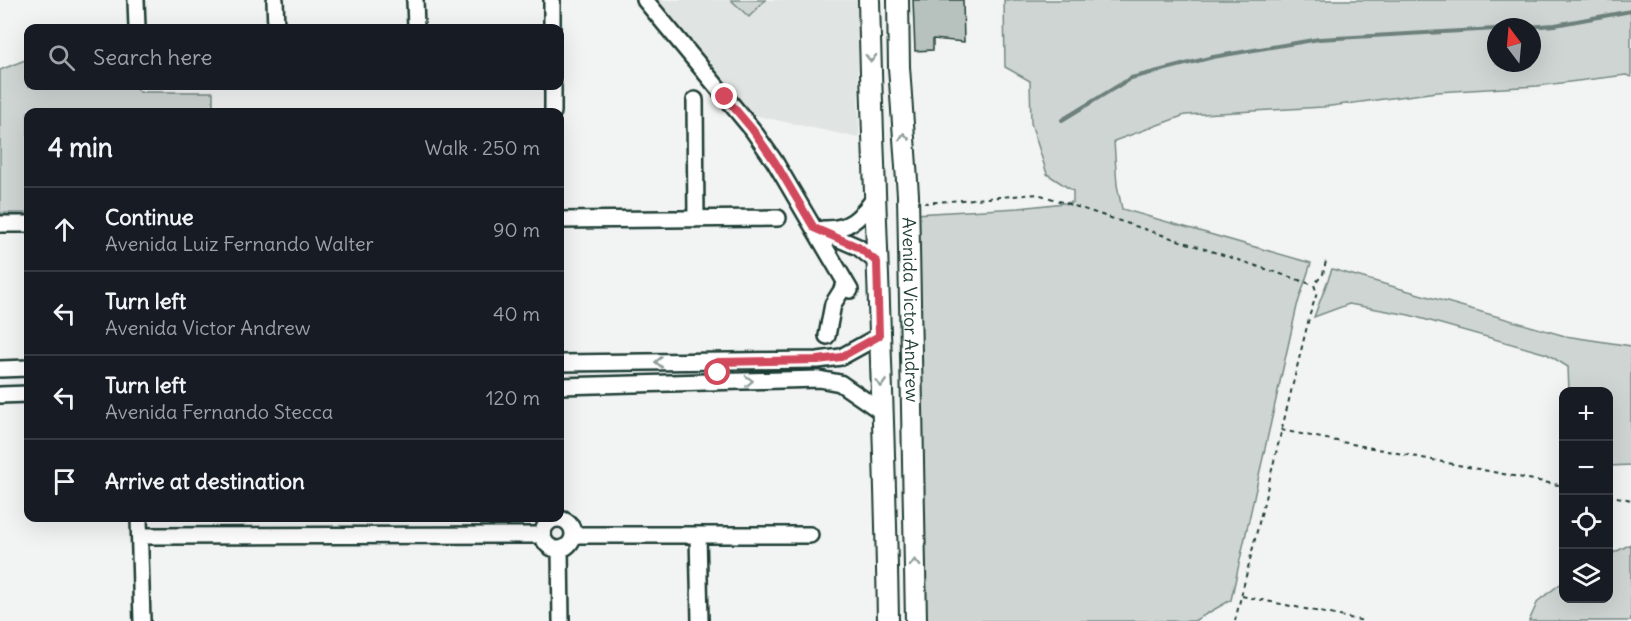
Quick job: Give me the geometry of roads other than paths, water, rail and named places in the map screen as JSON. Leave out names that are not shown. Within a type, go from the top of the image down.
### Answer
[{"type":"main road","name":"Avenida Victor Andrew","points":[[869,0],[888,621]]},
{"type":"main road","name":"Avenida Victor Andrew","points":[[898,0],[899,67],[908,204],[916,621]]},
{"type":"street","points":[[136,0],[137,24]]},
{"type":"street","points":[[275,0],[276,24]]},
{"type":"street","points":[[415,0],[416,24]]},
{"type":"street","points":[[552,0],[552,24]]},
{"type":"street","points":[[645,0],[752,129],[775,162],[847,288],[833,304],[827,336]]},
{"type":"street","points":[[553,90],[553,108]]},
{"type":"street","points":[[695,100],[696,219]]},
{"type":"street","points":[[814,228],[833,229],[855,222],[874,199]]},
{"type":"street","points":[[564,220],[778,218]]},
{"type":"street","points":[[0,224],[24,224]]},
{"type":"street","points":[[814,228],[858,247],[877,262]]},
{"type":"street","points":[[564,363],[818,360],[841,357],[879,336]]},
{"type":"street","points":[[695,383],[718,373],[721,366],[718,362]]},
{"type":"street","points":[[0,369],[22,368],[23,394],[0,394]]},
{"type":"street","points":[[564,386],[819,379],[840,383],[882,412]]},
{"type":"street","points":[[548,522],[543,530],[547,544],[561,549],[569,544],[573,535],[571,525],[564,520]]},
{"type":"street","points":[[139,522],[142,621]]},
{"type":"street","points":[[140,536],[543,535]]},
{"type":"street","points":[[573,535],[810,535]]},
{"type":"street","points":[[698,535],[700,621]]},
{"type":"street","points":[[561,549],[561,621]]},
{"type":"waterway","points":[[1541,26],[1631,11]]},
{"type":"waterway","points":[[1062,120],[1131,78],[1213,57],[1319,39],[1487,30]]}]
